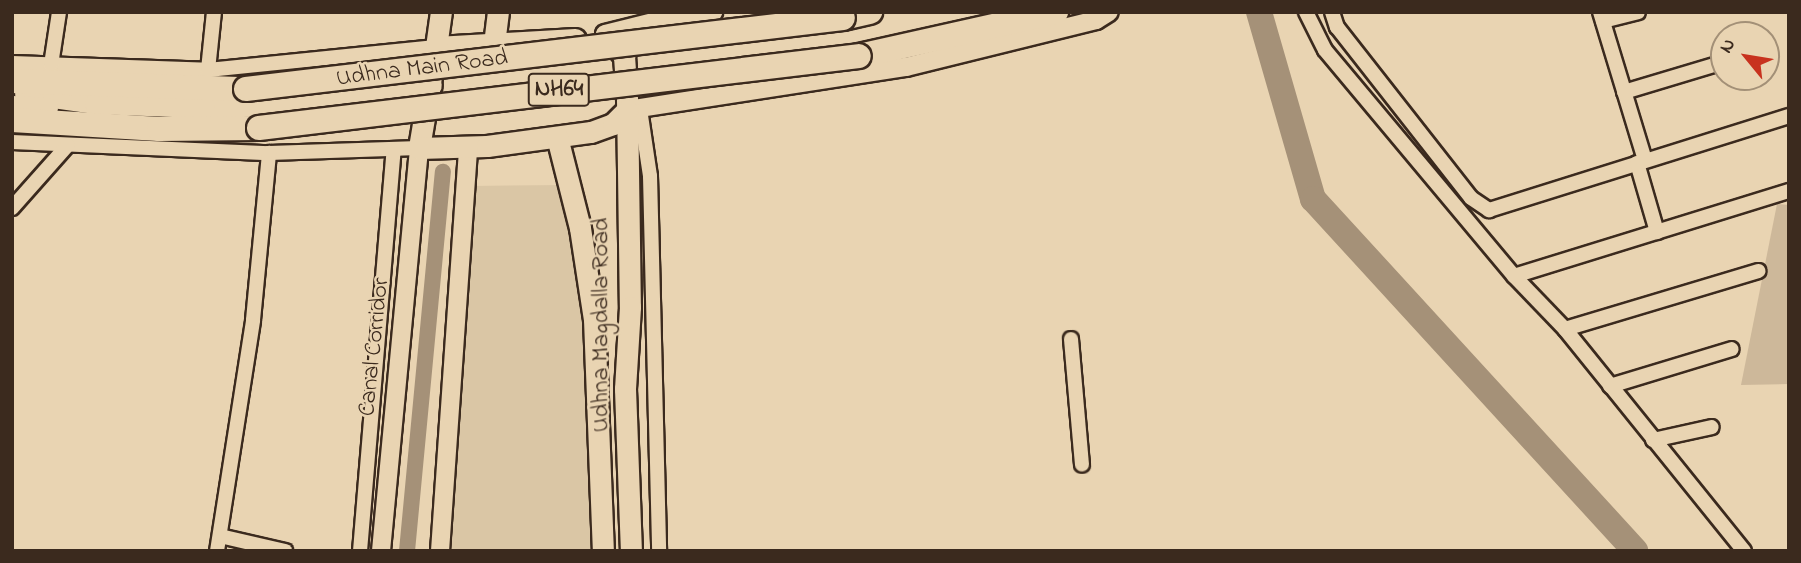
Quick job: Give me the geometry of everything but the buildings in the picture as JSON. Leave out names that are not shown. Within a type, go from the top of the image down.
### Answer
[{"type":"highway","name":"Udhna Main Road","points":[[12,81],[246,89],[843,18],[870,12]]},
{"type":"highway","name":"NH64","points":[[12,120],[159,129],[259,128],[859,56],[1056,12]]},
{"type":"main road","points":[[440,12],[419,148],[468,147],[603,130],[631,106]]},
{"type":"main road","points":[[494,44],[498,12]]},
{"type":"main road","points":[[436,47],[605,34]]},
{"type":"main road","name":"Udhna Magdalla Road","points":[[605,34],[624,56],[631,106],[630,307],[625,389],[631,551]]},
{"type":"main road","points":[[12,106],[46,108],[95,103],[224,108],[430,85]]},
{"type":"main road","points":[[12,92],[50,94],[95,103]]},
{"type":"main road","points":[[557,137],[580,228],[594,319],[603,551]]},
{"type":"street","points":[[51,65],[59,12]]},
{"type":"street","points":[[208,70],[214,12]]},
{"type":"street","points":[[605,34],[662,16],[713,12]]},
{"type":"street","points":[[659,551],[650,176],[631,106],[906,67],[1096,20],[1109,12]]},
{"type":"street","points":[[1306,12],[1325,50],[1514,276],[1565,329],[1744,551]]},
{"type":"street","points":[[1332,12],[1337,27],[1480,206],[1498,210],[1789,116]]},
{"type":"street","points":[[1638,12],[1601,17],[1624,92],[1657,232]]},
{"type":"street","points":[[12,63],[208,70],[436,47]]},
{"type":"street","points":[[1624,92],[1710,66]]},
{"type":"street","points":[[12,142],[269,153],[419,148]]},
{"type":"street","points":[[12,208],[68,145]]},
{"type":"street","points":[[440,551],[468,147]]},
{"type":"street","name":"Canal Corridor","points":[[381,551],[419,148]]},
{"type":"street","points":[[360,551],[394,150]]},
{"type":"street","points":[[217,551],[253,320],[269,153]]},
{"type":"street","points":[[1514,276],[1789,191]]},
{"type":"street","points":[[1565,329],[1758,271]]},
{"type":"street","points":[[1071,339],[1082,465]]},
{"type":"street","points":[[1610,386],[1732,349]]},
{"type":"street","points":[[1653,440],[1712,427]]},
{"type":"street","points":[[220,536],[285,551]]},
{"type":"shaded area","points":[[566,185],[594,351],[600,551],[442,551],[471,186]]},
{"type":"shaded area","points":[[1777,204],[1789,205],[1789,384],[1741,385]]},
{"type":"waterway","points":[[1259,12],[1313,199],[1635,551]]},
{"type":"waterway","points":[[407,551],[443,172]]}]
